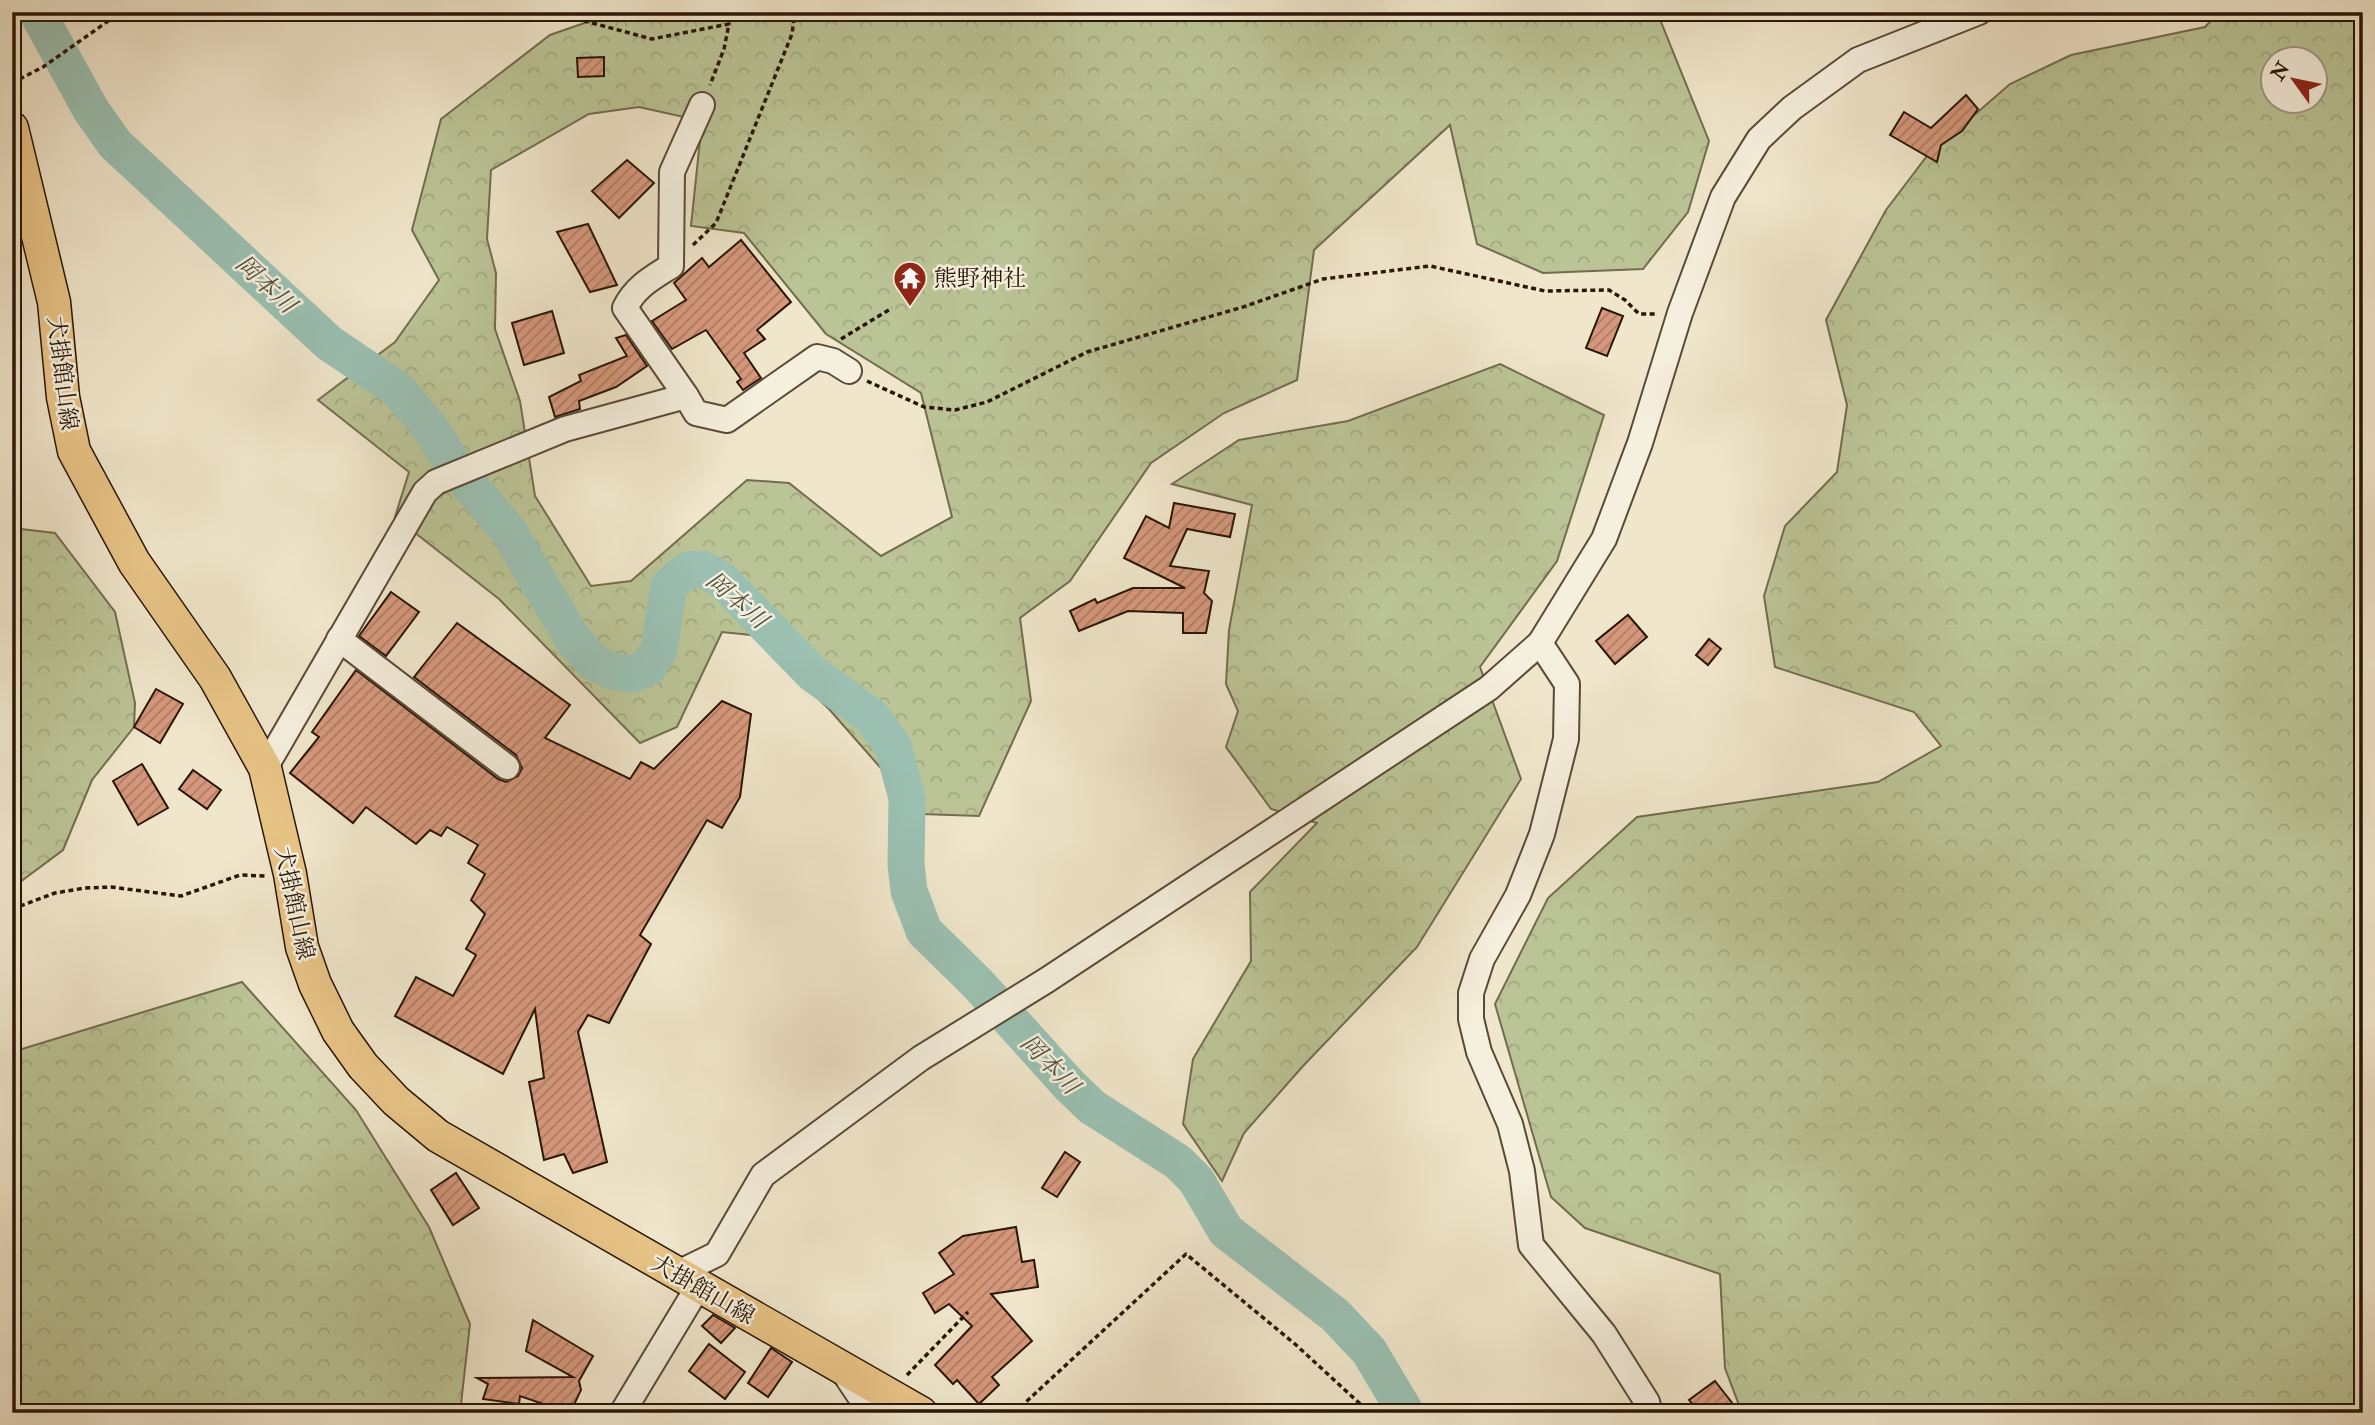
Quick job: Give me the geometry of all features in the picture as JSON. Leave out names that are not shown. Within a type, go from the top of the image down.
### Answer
[{"type":"main road","name":"犬掛館山線","points":[[12,128],[54,302],[63,397],[74,451],[134,562],[215,678],[265,768],[290,874],[302,947],[315,984],[338,1031],[363,1066],[396,1101],[439,1136],[841,1368],[885,1404],[921,1413]]},
{"type":"street","points":[[622,1413],[763,1175],[921,1058],[1047,981],[1489,688],[1541,643],[1604,539],[1640,443],[1680,313],[1723,197],[1759,139],[1792,108],[1858,60],[1979,12]]},
{"type":"street","points":[[702,105],[672,172],[671,266],[645,282],[631,295],[625,308],[696,413],[727,420],[817,357],[833,361],[849,371]]},
{"type":"street","points":[[265,768],[425,492],[436,482],[565,429],[686,396]]},
{"type":"street","points":[[339,639],[507,767]]},
{"type":"street","points":[[1541,643],[1567,684],[1566,739],[1542,834],[1518,895],[1482,958],[1471,993],[1471,1019],[1479,1052],[1510,1124],[1522,1171],[1531,1245],[1604,1334],[1647,1402],[1650,1413]]},
{"type":"street","points":[[698,1287],[717,1254]]},
{"type":"path","points":[[12,83],[43,67],[121,12]]},
{"type":"path","points":[[551,12],[652,39],[729,24],[724,49],[702,105]]},
{"type":"path","points":[[671,266],[716,223],[792,34],[795,12]]},
{"type":"path","points":[[849,371],[925,407],[955,410],[987,402],[1087,352],[1243,307],[1323,279],[1430,266],[1545,291],[1609,290],[1625,300],[1639,314],[1680,313]]},
{"type":"path","points":[[833,344],[892,308]]},
{"type":"path","points":[[12,909],[55,893],[85,888],[111,887],[181,896],[240,875],[290,874]]},
{"type":"path","points":[[1014,1413],[1186,1254],[1294,1344],[1370,1413]]},
{"type":"path","points":[[885,1404],[968,1312]]},
{"type":"green space","points":[[616,12],[1657,12],[1709,141],[1688,212],[1643,269],[1543,273],[1477,244],[1450,125],[1314,250],[1297,380],[1224,413],[1151,463],[1070,581],[1020,618],[1031,701],[979,816],[921,814],[829,709],[751,635],[722,632],[677,727],[640,743],[499,599],[395,517],[409,472],[318,400],[395,342],[439,280],[412,230],[441,119],[550,35]],"holes":[[[639,107],[702,121],[691,226],[744,233],[826,334],[921,393],[952,517],[881,556],[789,483],[747,480],[631,581],[591,586],[535,496],[520,401],[495,329],[496,273],[487,239],[491,170],[589,114]]]},
{"type":"green space","points":[[2219,12],[2363,12],[2363,1413],[1742,1413],[1725,1368],[1720,1274],[1585,1228],[1551,1197],[1495,1004],[1548,898],[1637,817],[1878,782],[1941,746],[1914,712],[1775,667],[1764,596],[1785,526],[1837,472],[1847,405],[1826,320],[1886,210],[1927,156],[2010,84],[2071,55],[2205,27]]},
{"type":"green space","points":[[1500,364],[1604,415],[1557,561],[1480,667],[1521,779],[1417,947],[1303,1066],[1244,1133],[1222,1181],[1183,1124],[1193,1059],[1251,961],[1250,892],[1317,823],[1271,809],[1226,747],[1238,711],[1226,684],[1229,630],[1252,505],[1172,484],[1239,440],[1348,421]]},
{"type":"green space","points":[[12,528],[55,533],[115,612],[135,703],[134,727],[92,780],[63,850],[12,888]]},
{"type":"green space","points":[[242,982],[356,1110],[429,1227],[470,1324],[460,1413],[12,1413],[12,1052]]},
{"type":"building","points":[[604,57],[604,76],[578,77],[577,58]]},
{"type":"building","points":[[1966,95],[1978,109],[1962,131],[1941,145],[1937,162],[1890,135],[1904,112],[1931,128]]},
{"type":"building","points":[[627,160],[654,183],[619,218],[592,191]]},
{"type":"building","points":[[588,224],[617,285],[590,292],[557,232]]},
{"type":"building","points":[[741,240],[791,302],[757,330],[765,339],[744,353],[761,378],[743,390],[737,382],[741,379],[706,330],[672,349],[652,321],[686,300],[674,283],[702,258],[709,267]]},
{"type":"building","points":[[1602,308],[1623,316],[1607,356],[1586,348]]},
{"type":"building","points":[[552,311],[564,353],[524,365],[512,323]]},
{"type":"building","points":[[626,335],[647,366],[616,387],[579,401],[580,409],[555,417],[549,397],[581,381],[579,375],[627,356],[616,338]]},
{"type":"building","points":[[1174,503],[1235,514],[1230,537],[1187,529],[1170,566],[1209,571],[1204,593],[1212,601],[1206,633],[1183,633],[1183,613],[1128,611],[1079,631],[1070,611],[1095,599],[1097,603],[1133,588],[1185,588],[1124,558],[1146,516],[1169,528]]},
{"type":"building","points":[[391,592],[419,612],[386,656],[359,636]]},
{"type":"building","points":[[1628,615],[1647,637],[1615,664],[1596,641]]},
{"type":"building","points":[[457,623],[570,705],[545,738],[630,779],[641,762],[654,769],[722,701],[751,714],[740,797],[722,828],[707,820],[640,935],[651,944],[609,1023],[588,1015],[578,1032],[607,1162],[573,1173],[564,1154],[544,1160],[529,1082],[544,1078],[535,1009],[503,1074],[395,1016],[416,977],[453,996],[476,955],[466,949],[485,914],[471,900],[485,874],[468,863],[478,845],[447,827],[441,836],[430,830],[416,844],[366,807],[353,823],[290,773],[319,737],[312,732],[356,670],[498,779],[506,782],[518,776],[522,768],[516,755],[414,677]]},
{"type":"building","points":[[1709,639],[1721,649],[1708,665],[1696,655]]},
{"type":"building","points":[[156,689],[183,704],[160,743],[134,727]]},
{"type":"building","points":[[142,764],[168,808],[138,825],[113,781]]},
{"type":"building","points":[[193,770],[221,790],[207,809],[179,789]]},
{"type":"building","points":[[1065,1152],[1080,1162],[1057,1197],[1042,1188]]},
{"type":"building","points":[[456,1173],[479,1208],[453,1225],[431,1190]]},
{"type":"building","points":[[1016,1227],[1022,1262],[1034,1260],[1038,1287],[991,1294],[1032,1341],[992,1377],[999,1385],[979,1404],[957,1380],[953,1384],[935,1365],[972,1326],[949,1304],[935,1313],[923,1293],[954,1274],[939,1253],[963,1236]]},
{"type":"building","points":[[713,1315],[735,1328],[721,1343],[702,1326]]},
{"type":"building","points":[[533,1320],[593,1356],[579,1381],[581,1390],[570,1413],[520,1396],[519,1404],[483,1399],[488,1384],[477,1378],[573,1377],[526,1351]]},
{"type":"building","points":[[709,1344],[745,1372],[725,1399],[689,1371]]},
{"type":"building","points":[[771,1348],[792,1362],[768,1397],[748,1383]]},
{"type":"building","points":[[1715,1381],[1740,1413],[1700,1413],[1689,1400]]},
{"type":"waterway","name":"岡本川","points":[[37,12],[91,110],[115,144],[329,343],[397,389],[429,426],[454,466],[509,532],[574,641],[592,661],[612,671],[631,674],[648,668],[659,650],[669,586],[688,570],[702,569],[722,580],[812,673],[871,716],[893,746],[907,798],[906,864],[909,891],[924,931],[978,984],[1092,1107],[1178,1162],[1196,1180],[1226,1231],[1335,1315],[1369,1351],[1406,1413]]},
{"type":"place","name":"熊野神社","points":[[910,308]]}]
